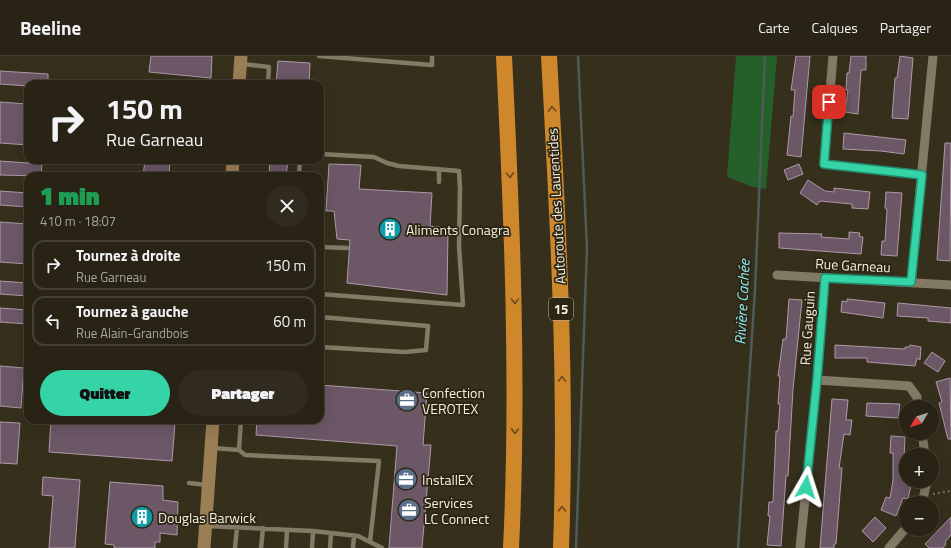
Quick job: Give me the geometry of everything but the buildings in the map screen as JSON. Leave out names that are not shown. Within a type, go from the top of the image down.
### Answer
[{"type":"highway","points":[[495,56],[508,136]]},
{"type":"highway","points":[[504,56],[513,262],[515,376],[511,548]]},
{"type":"highway","name":"Autoroute des Laurentides","points":[[549,56],[561,300],[563,453],[560,548]]},
{"type":"street","points":[[833,56],[824,164],[922,175]]},
{"type":"street","points":[[911,282],[933,56]]},
{"type":"street","points":[[239,80],[240,60]]},
{"type":"street","name":"Rue Garneau","points":[[777,275],[951,285]]},
{"type":"street","name":"Rue Gauguin","points":[[800,548],[817,380],[825,278]]},
{"type":"street","name":"Rue Gauguin","points":[[817,380],[909,386],[917,397],[917,400]]},
{"type":"street","points":[[204,548],[213,424]]},
{"type":"street","points":[[889,548],[899,536]]},
{"type":"lane","points":[[319,56],[432,65],[432,56]]},
{"type":"lane","points":[[240,60],[269,67],[268,80]]},
{"type":"lane","points":[[324,154],[374,157],[387,164],[458,171],[460,188],[459,246],[463,305],[324,294]]},
{"type":"lane","points":[[439,169],[439,182]]},
{"type":"lane","points":[[324,247],[347,248]]},
{"type":"lane","points":[[324,317],[428,326],[426,350],[405,352],[324,347]]},
{"type":"lane","points":[[239,450],[241,424]]},
{"type":"lane","points":[[211,448],[239,450],[246,455],[379,461],[370,542]]},
{"type":"lane","points":[[189,483],[208,485]]},
{"type":"lane","points":[[205,526],[263,528],[331,533],[354,536],[370,542],[380,548]]},
{"type":"lane","points":[[235,548],[236,527]]},
{"type":"lane","points":[[261,548],[263,528]]},
{"type":"lane","points":[[286,548],[288,530]]},
{"type":"lane","points":[[312,548],[313,531]]},
{"type":"lane","points":[[330,548],[331,533]]},
{"type":"lane","points":[[354,536],[354,548]]},
{"type":"path","points":[[934,496],[951,491]]},
{"type":"green space","points":[[736,56],[777,56],[766,189],[753,187],[727,177]]},
{"type":"waterway","points":[[576,548],[587,248],[578,56]]},
{"type":"waterway","name":"Rivière Cachée","points":[[738,548],[755,290],[765,56]]},
{"type":"place","name":"Aliments Conagra","points":[[390,229]]},
{"type":"place","name":"Confection VEROTEX","points":[[407,400]]},
{"type":"place","name":"InstallEX","points":[[406,479]]},
{"type":"place","name":"Services LC Connect","points":[[409,510]]},
{"type":"place","name":"Douglas Barwick","points":[[142,517]]},
{"type":"route","points":[[806,487],[817,380],[825,278],[911,282],[922,175],[824,164],[829,102]]}]
